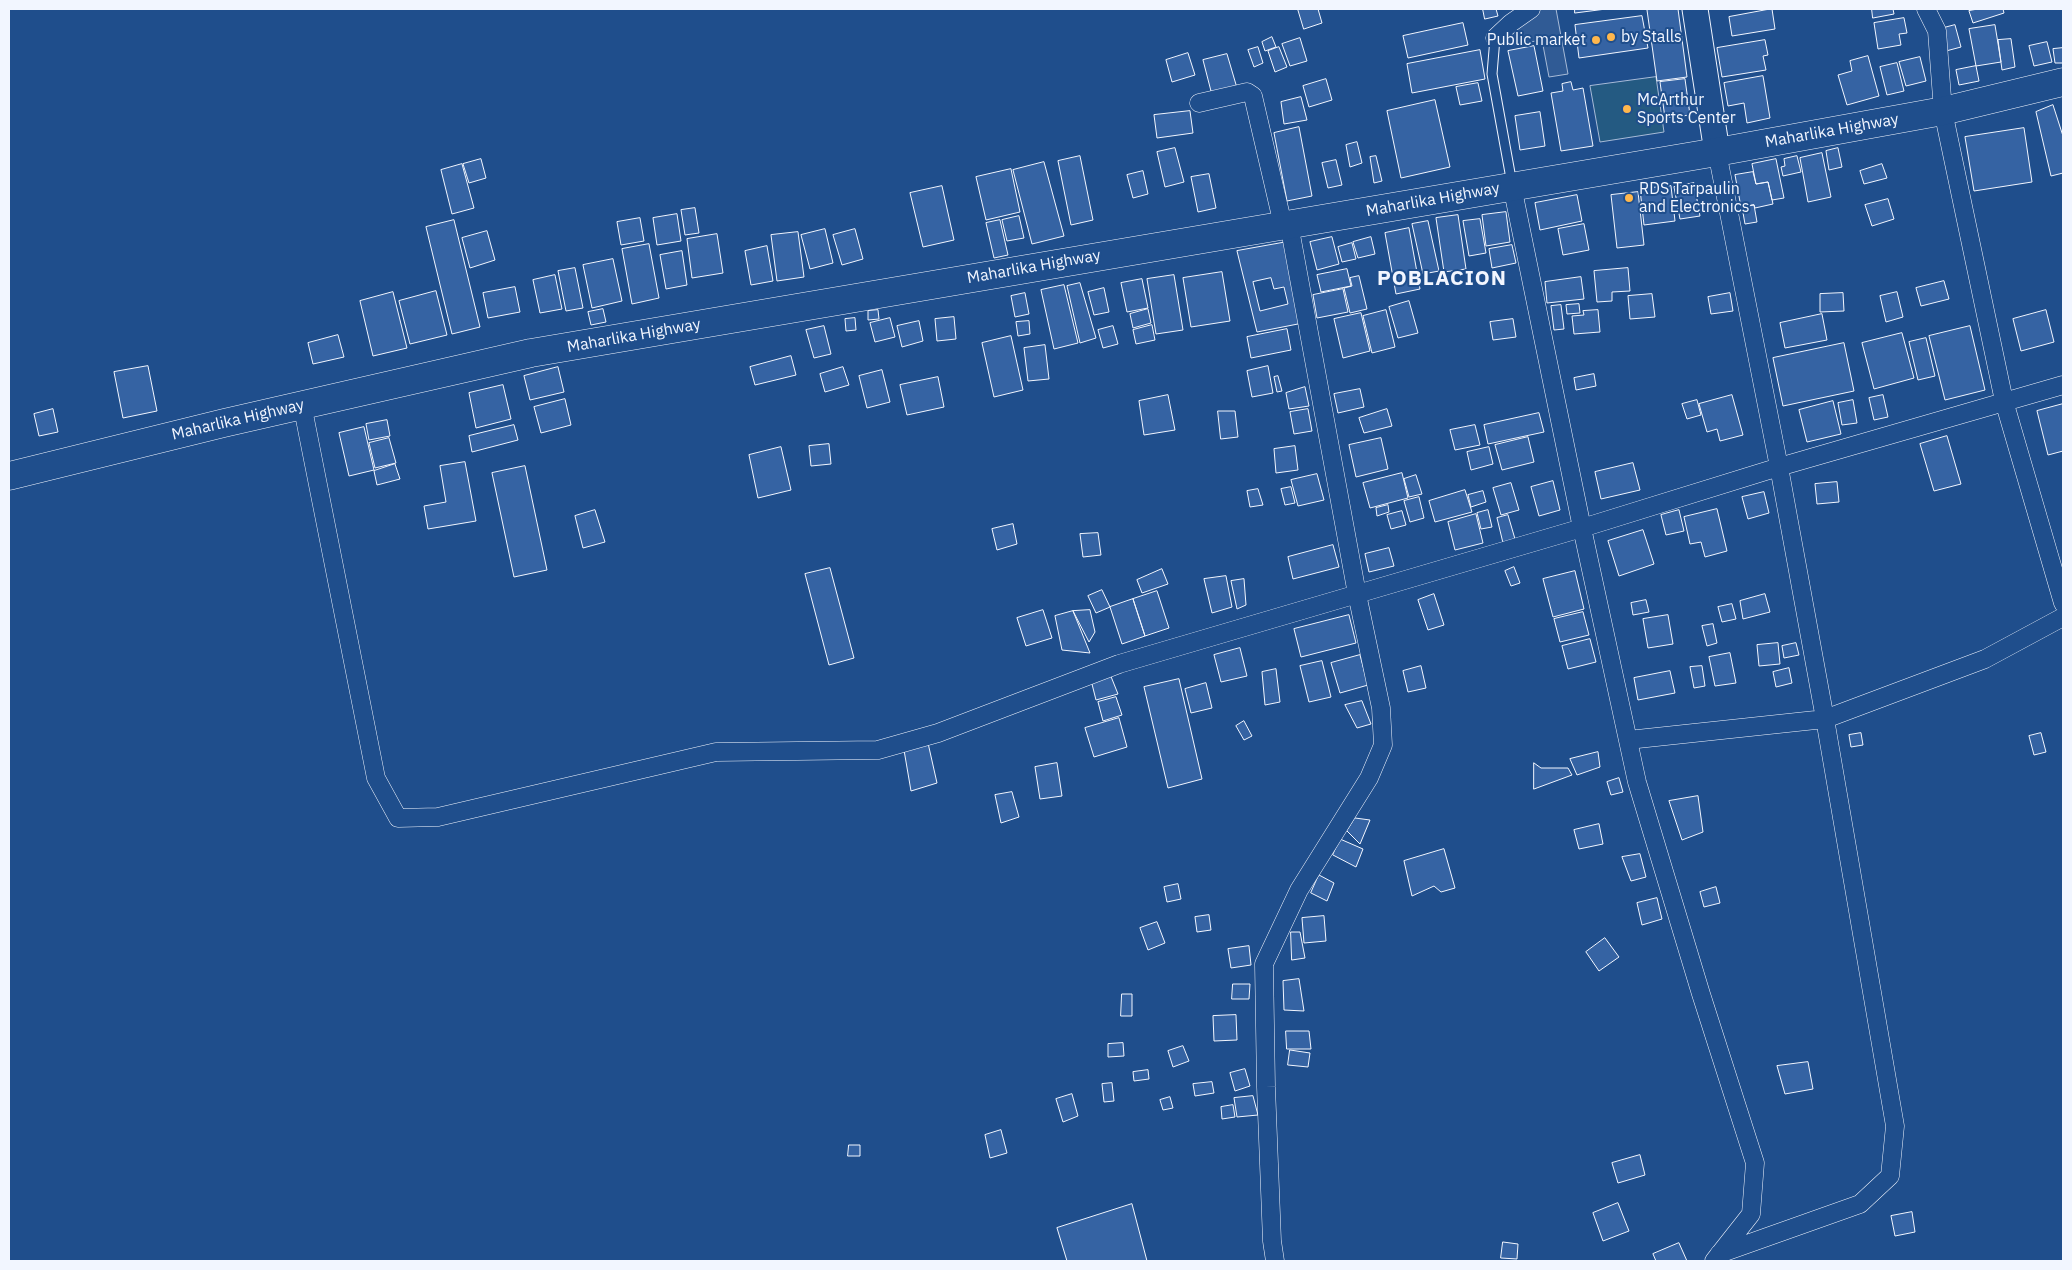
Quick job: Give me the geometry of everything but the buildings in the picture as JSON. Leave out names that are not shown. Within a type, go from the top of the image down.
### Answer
[{"type":"highway","name":"Maharlika Highway","points":[[9,476],[302,404],[531,353],[1717,152],[1943,111],[2063,82]]},
{"type":"main road","points":[[1694,9],[1717,152]]},
{"type":"street","points":[[1495,38],[1511,23],[1531,9]]},
{"type":"street","points":[[1926,9],[1937,31],[1943,111],[2004,401],[2063,603]]},
{"type":"street","points":[[1198,103],[1247,92],[1254,96],[1286,224],[1357,594],[1381,708],[1383,746],[1369,778],[1299,890],[1264,964],[1266,1087],[1272,1241],[1275,1261]]},
{"type":"street","points":[[1716,1258],[1860,1204],[1890,1176],[1895,1126],[1780,467],[1717,152]]},
{"type":"street","points":[[1512,186],[1582,528],[1645,810],[1700,994],[1755,1163],[1751,1214],[1716,1258]]},
{"type":"street","points":[[302,404],[376,778],[398,818],[438,818],[716,752],[878,750],[938,733],[1119,664],[1582,528],[1780,467],[2063,385]]},
{"type":"street","points":[[1628,740],[1825,719],[1985,659],[2063,617]]},
{"type":"lane","points":[[1495,38],[1492,74],[1512,186]]},
{"type":"shaded area","points":[[1532,9],[1556,9],[1568,74],[1549,77],[1542,40],[1512,45],[1502,39]]},
{"type":"shaded area","name":"McArthur Sports Center","points":[[1656,77],[1664,132],[1600,142],[1590,86]]},
{"type":"place","name":"by Stalls","points":[[1611,37]]},
{"type":"place","name":"Public market","points":[[1596,40]]},
{"type":"place","name":"McArthur Sports Center","points":[[1627,109]]},
{"type":"place","name":"RDS Tarpaulin and Electronics","points":[[1629,198]]},
{"type":"district","name":"POBLACION","points":[[1442,279]]}]
